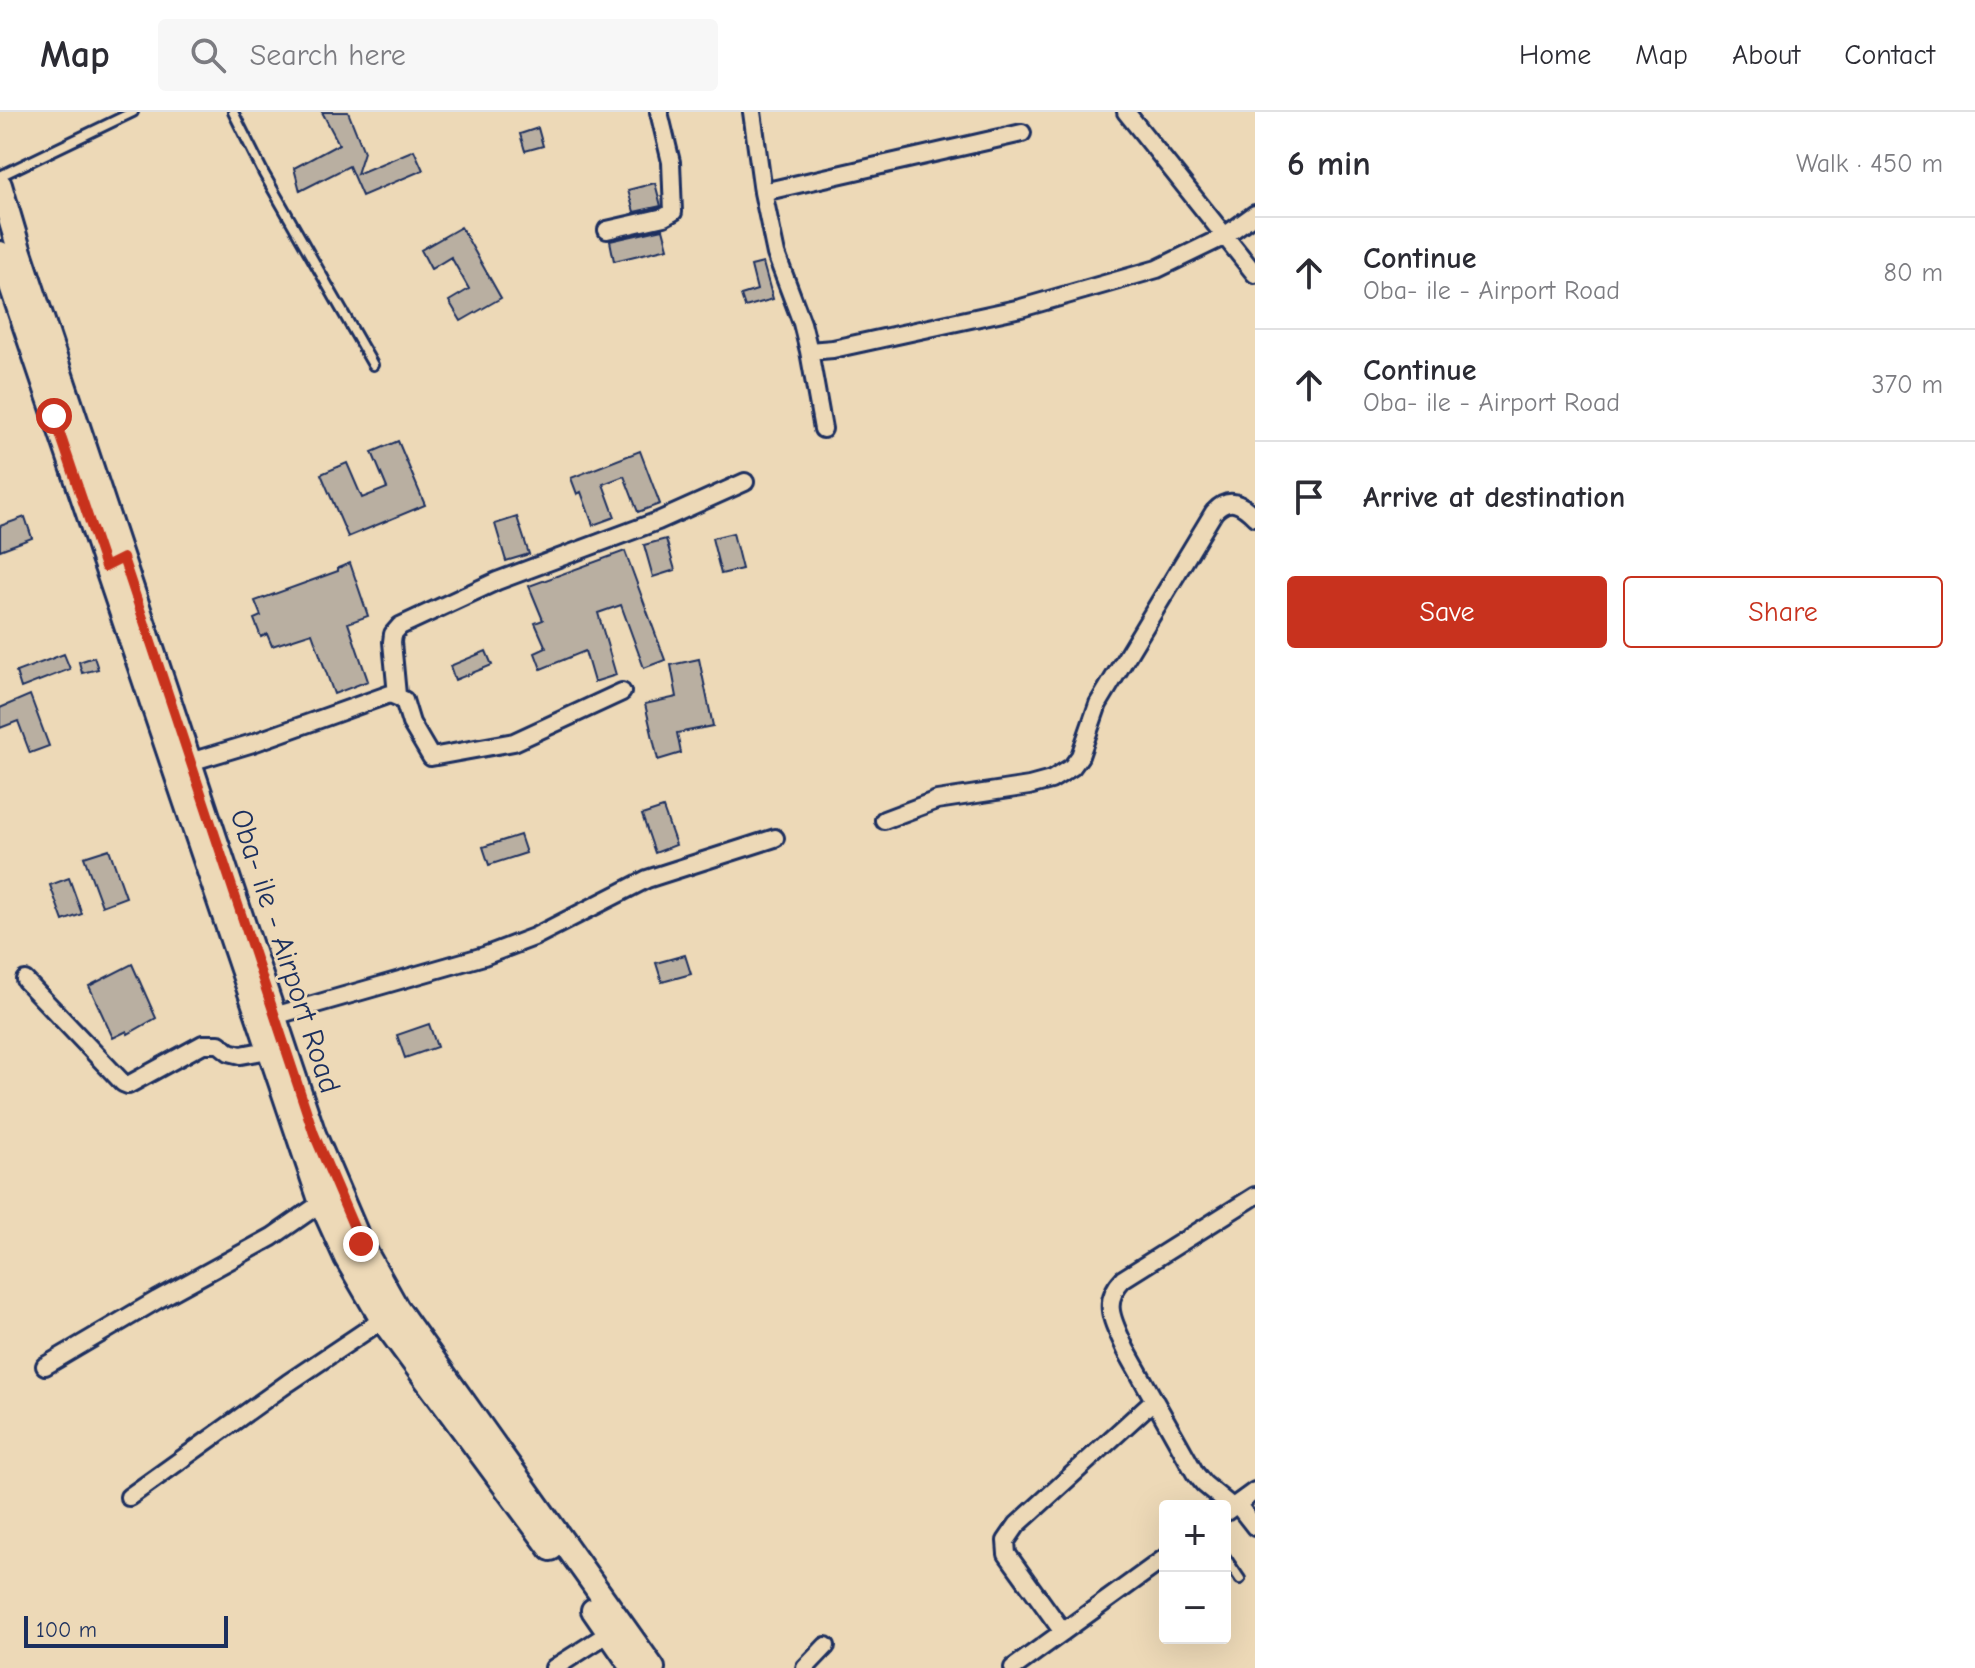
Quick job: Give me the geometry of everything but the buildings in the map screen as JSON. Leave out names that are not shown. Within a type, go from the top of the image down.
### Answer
[{"type":"main road","name":"Oba- ile - Airport Road","points":[[0,185],[114,562],[268,1050],[321,1203],[346,1258],[382,1320],[563,1565],[609,1633],[638,1661]]},
{"type":"main road","name":"Oba- ile - Airport Road","points":[[0,253],[190,762],[314,1134],[361,1244],[397,1308],[638,1661]]},
{"type":"street","points":[[607,230],[664,217],[673,212],[671,162],[659,112]]},
{"type":"street","points":[[752,112],[763,192],[776,254],[802,323],[823,429]]},
{"type":"street","points":[[1126,112],[1255,274]]},
{"type":"street","points":[[763,192],[1022,133]]},
{"type":"street","points":[[809,351],[850,345],[1036,304],[1157,269],[1223,237],[1255,214]]},
{"type":"street","points":[[397,695],[392,642],[393,634],[400,626],[497,581],[658,521],[745,482]]},
{"type":"street","points":[[884,820],[937,800],[1051,780],[1072,767],[1080,756],[1098,704],[1214,512],[1228,502],[1237,502],[1255,517]]},
{"type":"street","points":[[190,762],[390,694],[404,700],[411,723],[431,757],[514,742],[622,692]]},
{"type":"street","points":[[274,1016],[484,956],[534,937],[647,879],[775,838]]},
{"type":"street","points":[[25,980],[128,1085],[203,1044],[219,1044],[229,1052],[241,1055],[268,1050]]},
{"type":"street","points":[[1222,1500],[1195,1473],[1153,1401],[1117,1330],[1109,1299],[1123,1279],[1255,1196]]},
{"type":"street","points":[[45,1366],[272,1237],[321,1203]]},
{"type":"street","points":[[129,1497],[382,1320]]},
{"type":"street","points":[[1063,1632],[1007,1554],[1006,1541],[1017,1525],[1153,1401]]},
{"type":"street","points":[[1255,1491],[1231,1508],[1255,1527]]},
{"type":"street","points":[[1013,1668],[1159,1562]]},
{"type":"street","points":[[554,1668],[609,1633]]},
{"type":"street","points":[[805,1668],[826,1646]]},
{"type":"lane","points":[[0,176],[133,112]]},
{"type":"lane","points":[[233,112],[264,174],[373,365]]},
{"type":"lane","points":[[1231,1566],[1240,1579]]},
{"type":"route","points":[[54,416],[105,567],[123,558],[314,1134],[361,1244]]}]
